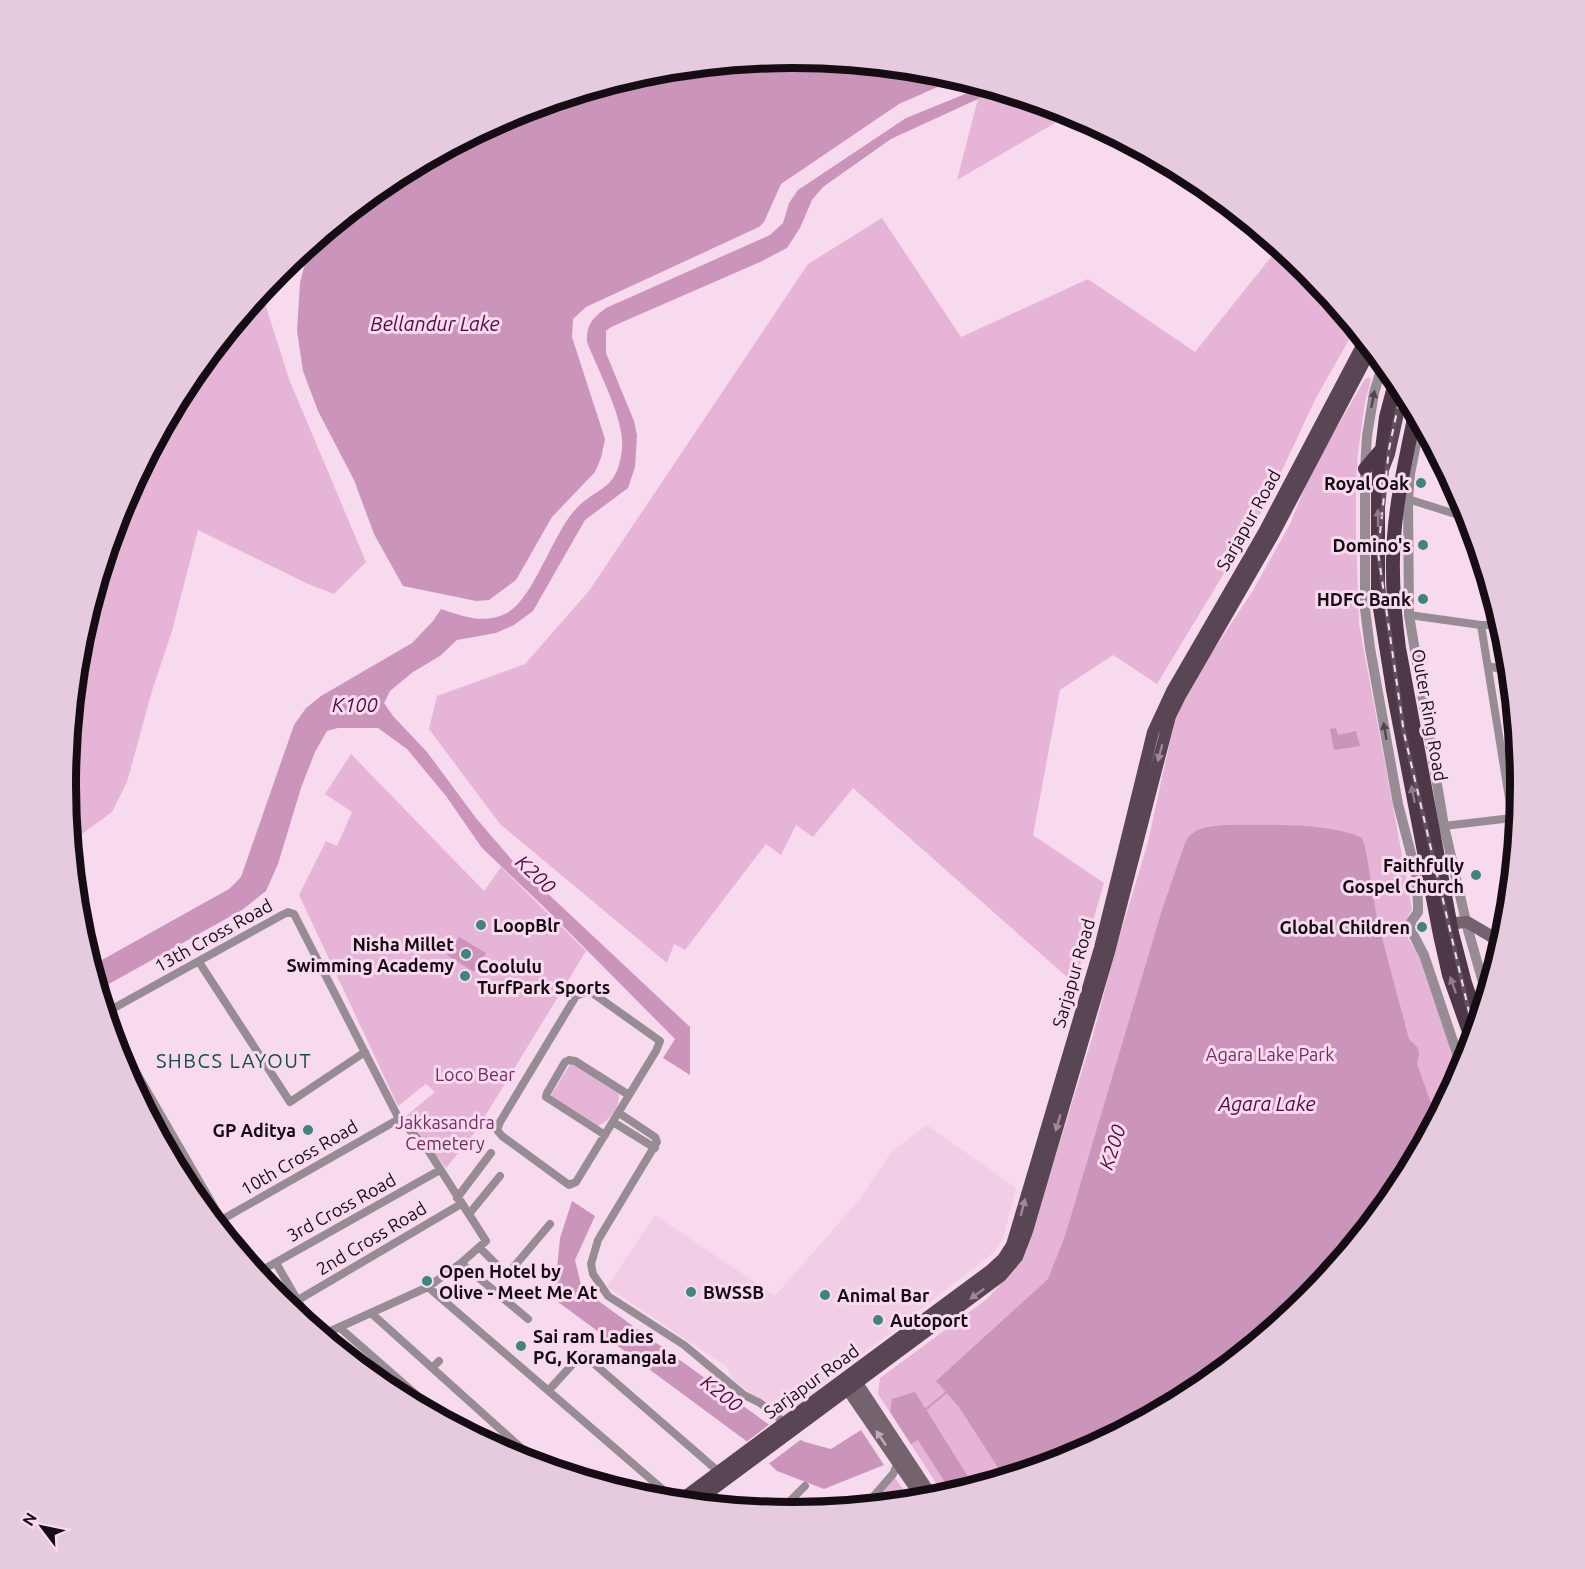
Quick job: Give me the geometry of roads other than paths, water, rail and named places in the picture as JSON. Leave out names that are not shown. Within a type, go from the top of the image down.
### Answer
[{"type":"highway","name":"Outer Ring Road","points":[[1393,392],[1386,417],[1378,482],[1378,596],[1390,679],[1444,924],[1473,1007]]},
{"type":"highway","name":"Outer Ring Road","points":[[1413,426],[1403,500],[1394,537],[1394,613],[1444,924],[1449,975],[1467,1026]]},
{"type":"highway","points":[[1365,469],[1382,449]]},
{"type":"main road","name":"Sarjapur Road","points":[[1090,997],[1100,948],[1157,722],[1172,691],[1264,532],[1361,348]]},
{"type":"main road","name":"Sarjapur Road","points":[[704,1495],[786,1426],[1001,1276],[1013,1264],[1024,1238],[1170,716],[1274,535],[1367,356]]},
{"type":"main road","name":"Outer Ring Road","points":[[1378,482],[1389,454],[1400,404]]},
{"type":"main road","points":[[1444,924],[1467,922],[1493,937]]},
{"type":"main road","points":[[849,1382],[917,1490]]},
{"type":"main road","name":"Sarjapur Road","points":[[688,1493],[719,1472],[753,1453]]},
{"type":"main road","points":[[898,1458],[925,1489]]},
{"type":"street","points":[[1380,374],[1367,436],[1365,609],[1398,804],[1416,873],[1418,912],[1413,918],[1411,927],[1413,936],[1424,955],[1457,1053]]},
{"type":"street","points":[[1418,434],[1403,500],[1409,615],[1444,826],[1482,979]]},
{"type":"street","points":[[1403,500],[1456,513]]},
{"type":"street","points":[[1409,615],[1491,625]]},
{"type":"street","points":[[1481,625],[1509,801]]},
{"type":"street","points":[[1488,666],[1500,669]]},
{"type":"street","points":[[1444,826],[1509,818]]},
{"type":"street","name":"13th Cross Road","points":[[112,1009],[282,915],[288,912],[294,914],[399,1119],[426,1148],[485,1237],[486,1241],[479,1247]]},
{"type":"street","points":[[199,962],[290,1102],[365,1052]]},
{"type":"street","points":[[591,992],[660,1041],[629,1095],[576,1182],[569,1185],[497,1130],[580,993],[591,992]]},
{"type":"street","points":[[605,1135],[546,1097],[565,1062],[575,1061],[629,1095]]},
{"type":"street","points":[[138,1077],[200,1188]]},
{"type":"street","points":[[619,1113],[655,1137],[657,1142],[598,1240],[591,1264],[593,1274],[608,1296],[684,1346],[786,1426]]},
{"type":"street","name":"10th Cross Road","points":[[222,1219],[399,1119]]},
{"type":"street","points":[[613,1122],[655,1148]]},
{"type":"street","points":[[459,1201],[491,1153]]},
{"type":"street","name":"3rd Cross Road","points":[[265,1269],[440,1170]]},
{"type":"street","points":[[469,1214],[500,1176]]},
{"type":"street","name":"2nd Cross Road","points":[[298,1300],[459,1201]]},
{"type":"street","points":[[329,1332],[428,1287],[479,1247],[502,1270],[507,1272],[550,1224]]},
{"type":"street","points":[[276,1263],[301,1306]]},
{"type":"street","points":[[461,1263],[528,1319]]},
{"type":"street","points":[[428,1287],[664,1490]]},
{"type":"street","points":[[371,1313],[436,1365],[522,1448]]},
{"type":"street","points":[[339,1327],[411,1391]]},
{"type":"street","points":[[549,1390],[580,1356],[584,1355],[719,1472]]},
{"type":"street","points":[[874,1496],[893,1474],[898,1458]]},
{"type":"street","points":[[789,1502],[805,1486]]},
{"type":"water","name":"Bellandur Lake","points":[[746,69],[839,69],[944,84],[899,104],[781,184],[764,222],[759,227],[586,307],[573,319],[572,337],[605,439],[601,458],[595,472],[552,517],[516,580],[489,600],[476,601],[403,586],[374,534],[354,480],[318,411],[303,371],[297,331],[300,283],[306,258],[356,216],[394,188],[475,141],[518,122],[607,92],[653,81]]},
{"type":"water","name":"K100","points":[[973,91],[984,94],[978,99],[891,139],[823,187],[812,200],[800,228],[787,248],[606,331],[606,353],[634,421],[637,435],[635,467],[628,488],[585,520],[533,611],[514,625],[496,633],[457,640],[440,656],[413,672],[390,691],[384,703],[393,716],[427,752],[476,818],[512,860],[690,1027],[690,1075],[663,1058],[675,1039],[482,848],[446,796],[407,749],[378,728],[338,728],[327,731],[315,752],[301,788],[278,864],[266,891],[242,910],[105,986],[98,962],[229,889],[241,877],[294,725],[306,708],[321,696],[412,643],[441,609],[465,617],[482,619],[507,613],[525,595],[574,511],[611,481],[619,463],[622,437],[610,395],[587,342],[589,326],[594,318],[606,308],[770,235],[783,223],[789,203],[798,190],[906,118]]},
{"type":"water","points":[[1336,728],[1338,735],[1356,731],[1360,746],[1334,750],[1330,729]]},
{"type":"water","name":"Agara Lake","points":[[1275,825],[1314,827],[1332,829],[1362,838],[1377,919],[1409,1039],[1418,1048],[1417,1064],[1433,1108],[1389,1183],[1361,1221],[1332,1257],[1265,1324],[1191,1381],[1110,1428],[1067,1447],[1000,1470],[959,1407],[936,1381],[1048,1279],[1065,1236],[1161,913],[1185,843],[1192,834],[1206,827]]},
{"type":"water","name":"Nisha Millet Swimming Academy","points":[[459,937],[486,953],[474,972],[447,955]]},
{"type":"water","points":[[572,1201],[595,1216],[575,1260],[582,1289],[768,1424],[805,1442],[831,1449],[861,1430],[884,1465],[824,1489],[777,1471],[745,1440],[554,1299],[560,1238]]},
{"type":"water","points":[[915,1392],[970,1479],[947,1485],[918,1440],[911,1444],[890,1412],[892,1399]]},
{"type":"waterway","name":"K200","points":[[925,1410],[948,1391]]},
{"type":"railway","points":[[1399,403],[1389,449],[1378,552],[1404,733],[1470,1017]]},
{"type":"place","name":"Royal Oak","points":[[1421,483]]},
{"type":"place","name":"Domino's","points":[[1423,545]]},
{"type":"place","name":"HDFC Bank","points":[[1423,599]]},
{"type":"place","name":"Faithfully Gospel Church","points":[[1476,875]]},
{"type":"place","name":"LoopBlr","points":[[481,925]]},
{"type":"place","name":"Global Children","points":[[1422,927]]},
{"type":"place","name":"Nisha Millet Swimming Academy","points":[[466,954]]},
{"type":"place","name":"Coolulu TurfPark Sports","points":[[465,976]]},
{"type":"place","name":"GP Aditya","points":[[308,1130]]},
{"type":"place","name":"Open Hotel by Olive - Meet Me At","points":[[427,1281]]},
{"type":"place","name":"BWSSB","points":[[691,1292]]},
{"type":"place","name":"Animal Bar","points":[[825,1295]]},
{"type":"place","name":"Autoport","points":[[878,1320]]},
{"type":"place","name":"Sai ram Ladies PG, Koramangala","points":[[521,1346]]},
{"type":"district","name":"SHBCS LAYOUT","points":[[234,1060]]},
{"type":"park label","name":"Agara Lake Park","points":[[1270,1054]]},
{"type":"park label","name":"Loco Bear","points":[[475,1074]]},
{"type":"park label","name":"Jakkasandra Cemetery","points":[[445,1132]]}]
